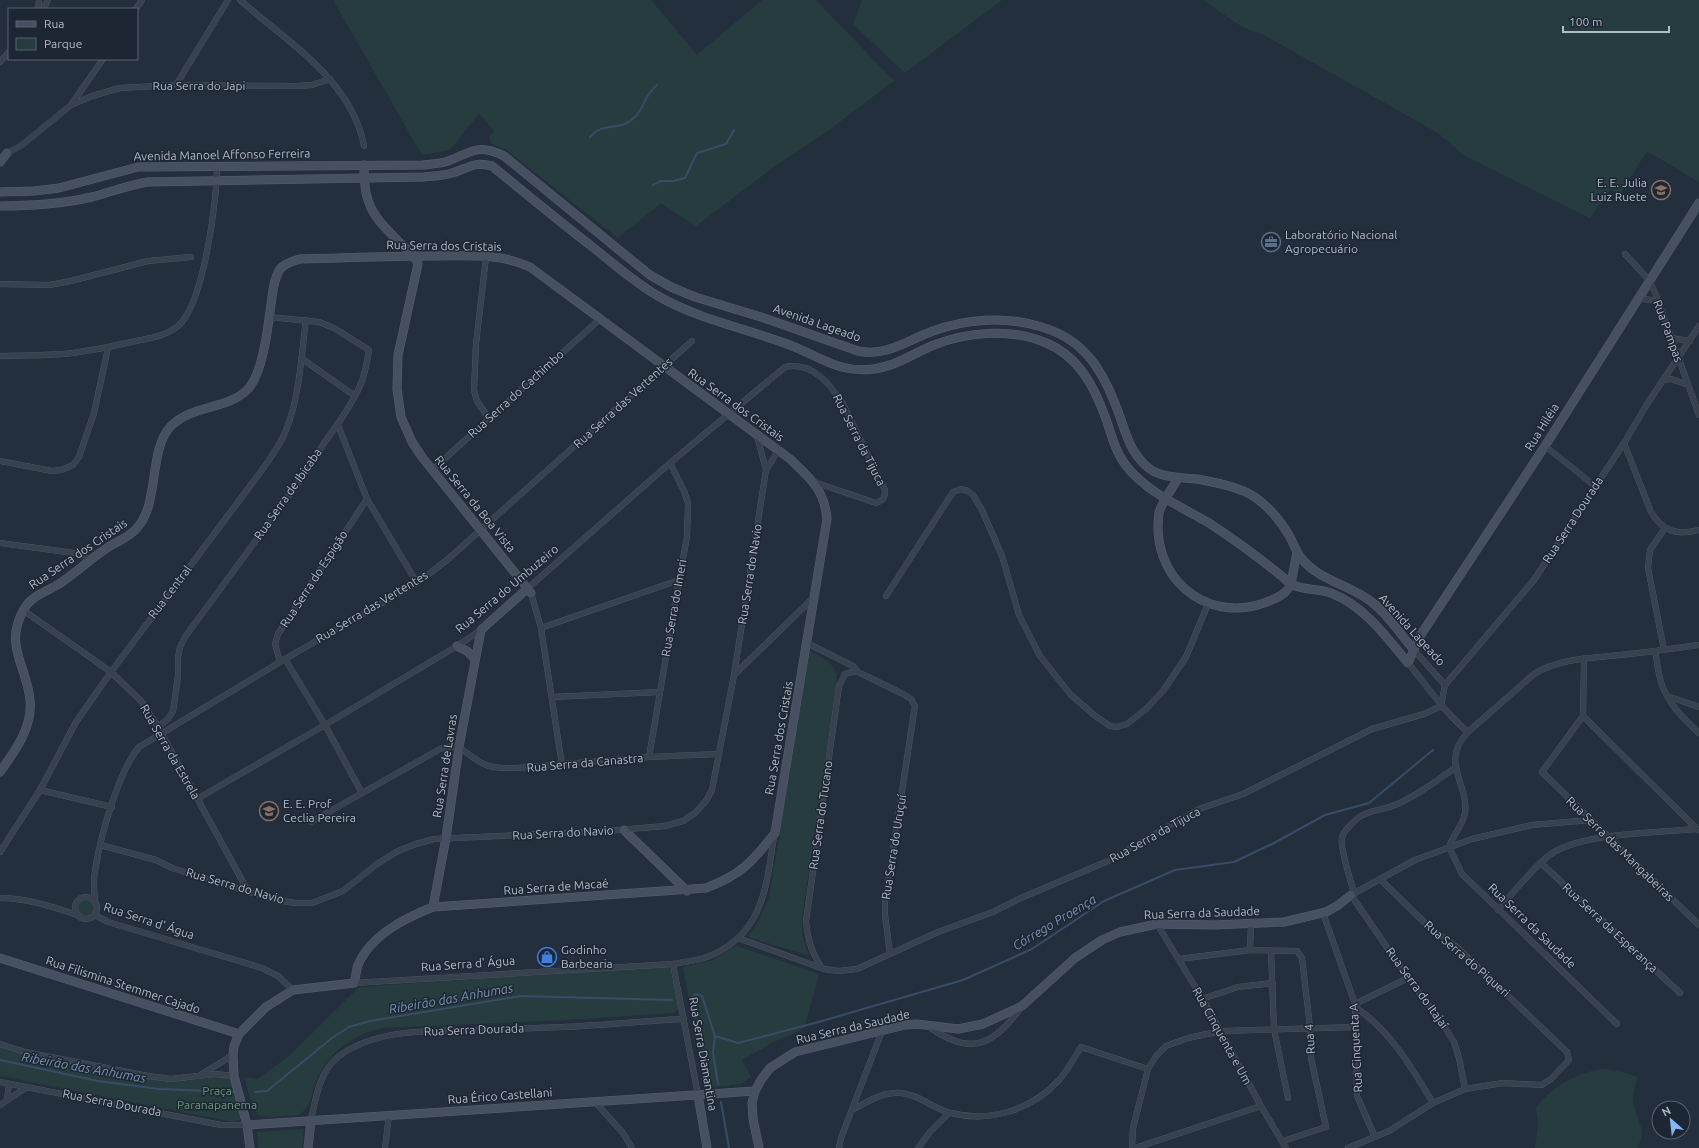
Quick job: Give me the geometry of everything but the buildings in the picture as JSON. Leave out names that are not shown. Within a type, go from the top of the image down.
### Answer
[{"type":"street","points":[[176,85],[228,0]]},
{"type":"street","points":[[240,0],[312,60],[330,79],[354,114],[361,131],[364,146]]},
{"type":"street","points":[[0,62],[8,53]]},
{"type":"street","points":[[0,162],[4,155],[22,145],[42,130],[71,104],[103,60]]},
{"type":"street","name":"Rua Serra do Japi","points":[[71,104],[120,88],[176,85],[297,86],[312,85],[330,79]]},
{"type":"street","name":"Avenida Lageado","points":[[423,165],[444,162],[472,151],[481,150],[497,153],[504,156],[645,271],[671,287],[695,298],[764,318],[858,351],[873,353],[891,350],[945,327],[977,320],[997,320],[1036,325],[1065,337],[1079,346],[1099,369],[1117,408],[1128,443],[1145,466],[1167,477],[1224,484],[1246,492],[1270,510],[1281,522],[1297,552],[1316,572],[1352,590],[1373,603],[1444,685]]},
{"type":"street","points":[[492,166],[497,153]]},
{"type":"street","name":"Avenida Manoel Affonso Ferreira","points":[[0,206],[42,206],[68,202],[92,197],[131,185],[148,182],[421,177],[448,174],[477,164],[492,166]]},
{"type":"street","points":[[364,165],[367,200],[372,211],[380,222],[414,256]]},
{"type":"street","name":"Avenida Manoel Affonso Ferreira","points":[[0,192],[34,191],[59,188],[138,167],[423,165]]},
{"type":"street","points":[[0,356],[72,353],[108,348],[161,336],[179,326],[186,318],[192,306],[206,257],[217,181],[217,166]]},
{"type":"street","name":"Avenida Lageado","points":[[492,166],[617,267],[659,297],[717,322],[789,344],[833,365],[856,370],[875,369],[892,364],[949,340],[966,336],[994,333],[1016,335],[1035,339],[1055,347],[1073,359],[1090,382],[1112,440],[1123,461],[1142,483],[1237,541],[1291,584],[1300,588],[1329,592],[1360,610],[1380,630],[1408,663],[1441,706]]},
{"type":"street","name":"Rua Hiléia","points":[[1408,663],[1420,636],[1545,446],[1637,298],[1699,203]]},
{"type":"street","name":"Rua Pampas","points":[[1625,254],[1649,280],[1699,415]]},
{"type":"street","name":"Rua Serra dos Cristais","points":[[0,772],[16,749],[24,734],[30,710],[30,700],[27,686],[14,638],[16,626],[23,610],[30,601],[62,582],[90,559],[106,548],[129,536],[139,527],[147,510],[161,444],[170,427],[185,416],[197,410],[230,401],[240,396],[251,385],[261,363],[274,283],[281,268],[289,262],[300,259],[414,256],[506,258],[518,261],[530,267],[778,451],[814,482],[823,501],[827,519],[775,833]]},
{"type":"street","name":"Rua Serra da Boa Vista","points":[[414,256],[418,268],[398,355],[397,389],[402,417],[412,442],[432,470],[529,590],[541,628],[562,765]]},
{"type":"street","points":[[0,284],[49,285],[71,281],[148,261],[191,257]]},
{"type":"street","points":[[486,257],[476,344],[474,390],[477,401],[489,419]]},
{"type":"street","points":[[1637,298],[1658,301]]},
{"type":"street","name":"Rua Serra de Ibicaba","points":[[158,727],[168,719],[173,711],[178,676],[178,657],[180,647],[185,637],[309,468],[325,440],[338,425],[355,396],[364,376],[369,350],[334,328],[319,322],[269,317]]},
{"type":"street","name":"Rua Serra do Cachimbo","points":[[432,470],[600,319]]},
{"type":"street","name":"Rua Central","points":[[0,852],[40,790],[76,722],[111,672],[262,470],[280,443],[295,402],[306,320]]},
{"type":"street","name":"Rua Serra Dourada","points":[[1444,685],[1534,580],[1699,326]]},
{"type":"street","points":[[1671,338],[1690,341]]},
{"type":"street","name":"Rua Serra das Vertentes","points":[[95,902],[94,872],[100,845],[123,774],[139,747],[282,661],[417,583],[447,560],[692,341]]},
{"type":"street","points":[[0,461],[52,471],[61,470],[73,464],[79,457],[94,413],[108,348]]},
{"type":"street","points":[[301,358],[355,396]]},
{"type":"street","name":"Rua Serra da Tijuca","points":[[727,414],[785,367],[792,365],[804,367],[824,379],[843,404],[885,490],[885,497],[882,501],[876,503],[814,482]]},
{"type":"street","points":[[1663,380],[1671,379],[1688,385]]},
{"type":"street","name":"Rua Serra do Umbuzeiro","points":[[197,799],[325,725],[481,630],[529,590],[670,463],[727,414]]},
{"type":"street","points":[[338,425],[367,499],[417,583]]},
{"type":"street","name":"Rua Serra do Navio","points":[[757,436],[766,470]]},
{"type":"street","points":[[1624,443],[1651,512],[1657,522],[1665,528],[1678,532],[1692,532],[1699,530]]},
{"type":"street","points":[[1545,446],[1595,486]]},
{"type":"street","name":"Rua Serra do Navio","points":[[100,845],[156,860],[172,868],[275,900],[296,903],[312,903],[343,891],[377,864],[398,851],[422,842],[446,838],[624,830],[665,826],[683,821],[695,813],[706,802],[712,790],[734,675],[766,470],[778,451]]},
{"type":"street","name":"Rua Serra do Imeri","points":[[649,757],[678,580],[687,537],[688,503],[684,491],[670,463]]},
{"type":"street","points":[[1178,478],[1160,511],[1158,536],[1160,550],[1166,564],[1183,587],[1194,596],[1208,604],[1224,608],[1240,609],[1254,606],[1279,597],[1291,584],[1297,552]]},
{"type":"street","points":[[886,596],[953,492],[961,489],[968,490],[979,505],[992,531],[1002,556],[1019,615],[1040,656],[1059,682],[1078,701],[1107,724],[1117,727],[1127,724],[1170,682],[1192,644],[1208,604]]},
{"type":"street","name":"Rua Serra do Espigão","points":[[362,793],[325,725],[282,661],[275,644],[278,634],[367,499]]},
{"type":"street","points":[[1664,650],[1648,568],[1650,550],[1665,528]]},
{"type":"street","points":[[0,543],[74,553],[90,559]]},
{"type":"street","points":[[541,628],[678,580]]},
{"type":"street","points":[[734,675],[815,595]]},
{"type":"street","name":"Rua Serra da Estrela","points":[[23,610],[111,672],[141,701],[158,727],[248,891]]},
{"type":"street","name":"Rua Serra de Lavras","points":[[433,907],[446,838],[459,747],[481,630]]},
{"type":"street","name":"Rua Serra do Uruçuí","points":[[807,643],[853,666],[858,672],[903,694],[911,699],[915,706],[885,902],[884,915],[890,954]]},
{"type":"street","points":[[1450,847],[1465,814],[1465,804],[1455,768],[1456,756],[1461,739],[1534,674],[1554,664],[1699,645]]},
{"type":"street","points":[[457,646],[467,651],[476,659]]},
{"type":"street","points":[[1655,651],[1661,682],[1666,696],[1685,720],[1699,734]]},
{"type":"street","points":[[1584,660],[1583,716],[1698,830]]},
{"type":"street","name":"Rua Serra do Tucano","points":[[821,967],[811,951],[806,921],[840,686],[845,674],[858,672]]},
{"type":"street","points":[[1444,685],[1441,706],[1468,732]]},
{"type":"street","points":[[552,697],[660,692]]},
{"type":"street","points":[[1666,696],[1699,707]]},
{"type":"street","name":"Rua Serra da Tijuca","points":[[890,954],[938,932],[993,912],[1021,898],[1108,861],[1199,809],[1243,794],[1372,729],[1424,714],[1441,706]]},
{"type":"street","name":"Rua Serra das Mangabeiras","points":[[1583,716],[1542,772],[1699,925]]},
{"type":"street","points":[[311,822],[440,749],[451,746],[459,747]]},
{"type":"street","name":"Rua Serra da Canastra","points":[[459,747],[474,759],[496,768],[562,765],[649,757],[718,754]]},
{"type":"street","points":[[1455,768],[1410,798],[1394,805],[1366,813],[1358,818],[1342,836],[1342,845],[1353,894],[1415,860],[1472,839],[1532,824],[1591,820]]},
{"type":"street","points":[[40,790],[112,807]]},
{"type":"street","points":[[624,830],[687,890]]},
{"type":"street","points":[[1498,910],[1541,863],[1551,854],[1565,846],[1608,836],[1698,830]]},
{"type":"street","name":"Rua Serra de Macaé","points":[[354,984],[358,966],[366,951],[382,935],[414,914],[433,907],[687,890],[712,886],[724,882],[744,869],[775,833]]},
{"type":"street","name":"Rua Serra d' Água","points":[[95,915],[108,922],[262,968],[278,976],[293,990],[354,984],[673,964],[702,958],[718,952],[738,938],[758,912],[768,878],[775,833]]},
{"type":"street","name":"Rua Serra da Saudade","points":[[1450,847],[1462,874],[1617,1024]]},
{"type":"street","name":"Rua Serra da Esperança","points":[[1541,863],[1680,993]]},
{"type":"street","name":"Rua Serra do Piqueri","points":[[1380,879],[1429,927],[1458,948],[1568,1052],[1568,1062],[1551,1079],[1542,1085],[1503,1083],[1465,1089]]},
{"type":"street","name":"Rua Serra das Vertentes","points":[[88,897],[94,884]]},
{"type":"street","name":"Rua Serra da Saudade","points":[[755,1091],[770,1068],[795,1052],[906,1025],[928,1026],[938,1034],[968,1045],[976,1044],[998,1035],[1008,1026],[1022,1006],[1075,958],[1102,940],[1120,932],[1157,924],[1251,924],[1284,922],[1323,913],[1337,906],[1353,894]]},
{"type":"street","name":"Rua Serra do Itajaí","points":[[1353,894],[1408,978],[1441,1020],[1454,1042],[1459,1058],[1465,1089]]},
{"type":"street","points":[[0,898],[11,898],[62,909],[85,919],[95,915],[97,908],[95,902],[88,897],[79,900],[76,906],[78,915]]},
{"type":"street","points":[[62,909],[76,906]]},
{"type":"street","name":"Rua Cinquenta A","points":[[1323,913],[1355,1006],[1357,1027],[1357,1096],[1375,1137]]},
{"type":"street","name":"Rua Cinquenta e Um","points":[[1157,924],[1221,1031],[1261,1106],[1286,1148]]},
{"type":"street","points":[[1250,950],[1251,924]]},
{"type":"street","points":[[738,938],[821,967],[838,971],[857,969],[890,954]]},
{"type":"street","points":[[1179,959],[1250,950],[1271,951],[1274,1029],[1288,1098]]},
{"type":"street","name":"Rua 4","points":[[1271,951],[1297,951],[1302,958],[1310,1030],[1311,1058],[1326,1127],[1283,1141]]},
{"type":"street","name":"Rua Filismina Stemmer Cajado","points":[[0,958],[239,1034]]},
{"type":"street","name":"Rua Serra Diamantina","points":[[673,964],[707,1148]]},
{"type":"street","points":[[1408,978],[1355,1006],[1386,1034],[1410,1066],[1433,1103]]},
{"type":"street","points":[[1202,999],[1238,987],[1273,983]]},
{"type":"street","points":[[250,1148],[248,1125],[234,1076],[232,1055],[234,1046],[239,1034],[266,1007],[293,990]]},
{"type":"street","points":[[928,1026],[958,1029],[971,1027],[983,1024],[1022,1006]]},
{"type":"street","name":"Rua Serra Dourada","points":[[311,1120],[319,1086],[330,1066],[346,1052],[373,1040],[400,1034],[426,1031],[566,1027],[684,1019]]},
{"type":"street","points":[[1132,1148],[1133,1128],[1148,1069],[1156,1056],[1166,1046],[1188,1038],[1221,1031],[1274,1029],[1310,1030],[1357,1027]]},
{"type":"street","points":[[839,1148],[841,1138],[882,1031]]},
{"type":"street","points":[[0,1044],[24,1052],[148,1076],[171,1079],[202,1074],[222,1074],[234,1076]]},
{"type":"street","points":[[852,1110],[877,1096],[896,1092],[925,1100],[949,1113],[969,1116],[986,1116],[1010,1111],[1034,1100],[1059,1080],[1081,1047],[1148,1069]]},
{"type":"street","points":[[202,1074],[232,1055]]},
{"type":"street","name":"Rua Serra Dourada","points":[[0,1082],[221,1125],[248,1125]]},
{"type":"street","points":[[7,1100],[9,1084]]},
{"type":"street","points":[[0,1105],[27,1087]]},
{"type":"street","points":[[1348,1148],[1399,1125],[1433,1103],[1465,1089]]},
{"type":"street","points":[[755,1091],[752,1103],[753,1119],[759,1148]]},
{"type":"street","name":"Rua Érico Castellani","points":[[248,1125],[755,1091]]},
{"type":"street","points":[[595,1102],[624,1133],[632,1148]]},
{"type":"street","points":[[1135,1148],[1261,1106]]},
{"type":"street","points":[[918,1148],[930,1132],[949,1113]]},
{"type":"street","points":[[385,1148],[389,1115]]},
{"type":"street","points":[[308,1148],[311,1120]]},
{"type":"green space","points":[[333,0],[651,0],[697,55],[762,0],[816,0],[894,81],[825,133],[774,167],[696,226],[661,203],[618,238],[506,150],[491,143],[489,137],[494,130],[479,114],[450,150],[422,155]]},
{"type":"green space","points":[[862,0],[1002,0],[905,73],[853,24]]},
{"type":"green space","points":[[1203,0],[1699,0],[1699,182],[1647,151],[1620,194],[1610,189],[1590,218],[1465,156],[1438,133],[1264,35],[1242,27]]},
{"type":"green space","points":[[810,651],[831,665],[836,673],[837,679],[802,918],[802,935],[809,956],[748,937],[759,920],[769,897]]},
{"type":"green space","points":[[86,899],[90,900],[94,904],[94,912],[90,916],[86,917],[82,916],[78,912],[77,908],[78,904],[82,900]]},
{"type":"green space","points":[[737,946],[819,974],[804,1029],[774,1042],[742,1060],[751,1077],[741,1084],[705,1088],[683,967],[712,960]]},
{"type":"green space","points":[[664,966],[672,970],[679,1006],[677,1011],[673,1013],[568,1020],[382,1028],[361,1035],[351,1041],[342,1047],[326,1063],[315,1083],[306,1109],[298,1115],[272,1117],[264,1116],[258,1114],[251,1102],[244,1077],[257,1079],[289,1056],[359,987]]},
{"type":"green space","name":"Praça Paranapanema","points":[[0,1047],[156,1080],[183,1081],[225,1077],[232,1081],[242,1117],[238,1121],[233,1122],[0,1076]]},
{"type":"green space","points":[[1605,1069],[1627,1073],[1637,1077],[1633,1101],[1641,1126],[1642,1136],[1637,1148],[1535,1148],[1538,1124],[1536,1108],[1543,1100],[1569,1080],[1591,1071]]},
{"type":"green space","points":[[304,1129],[302,1148],[258,1148],[257,1132]]},
{"type":"waterway","points":[[590,137],[601,129],[622,125],[634,118],[640,111],[652,89],[657,85]]},
{"type":"waterway","points":[[653,185],[661,181],[673,181],[685,178],[697,153],[726,144],[734,130]]},
{"type":"waterway","name":"Córrego Proença","points":[[692,1000],[695,994],[702,996],[715,1036],[738,1043],[815,1023],[963,980],[1032,949],[1104,901],[1175,870],[1234,862],[1274,843],[1325,815],[1369,803],[1433,750]]},
{"type":"waterway","name":"Ribeirão das Anhumas","points":[[255,1092],[267,1091],[332,1038],[349,1027],[370,1021],[521,996],[672,1000]]},
{"type":"waterway","points":[[715,1036],[713,1053],[718,1084]]},
{"type":"waterway","name":"Ribeirão das Anhumas","points":[[0,1060],[98,1081],[159,1089],[236,1092]]},
{"type":"waterway","points":[[721,1102],[729,1148]]},
{"type":"place","name":"E. E. Julia Luiz Ruete","points":[[1661,190]]},
{"type":"place","name":"Laboratório Nacional Agropecuário","points":[[1271,242]]},
{"type":"place","name":"E. E. Prof Ceclia Pereira","points":[[269,811]]},
{"type":"place","name":"Godinho Barbearia","points":[[547,957]]}]
